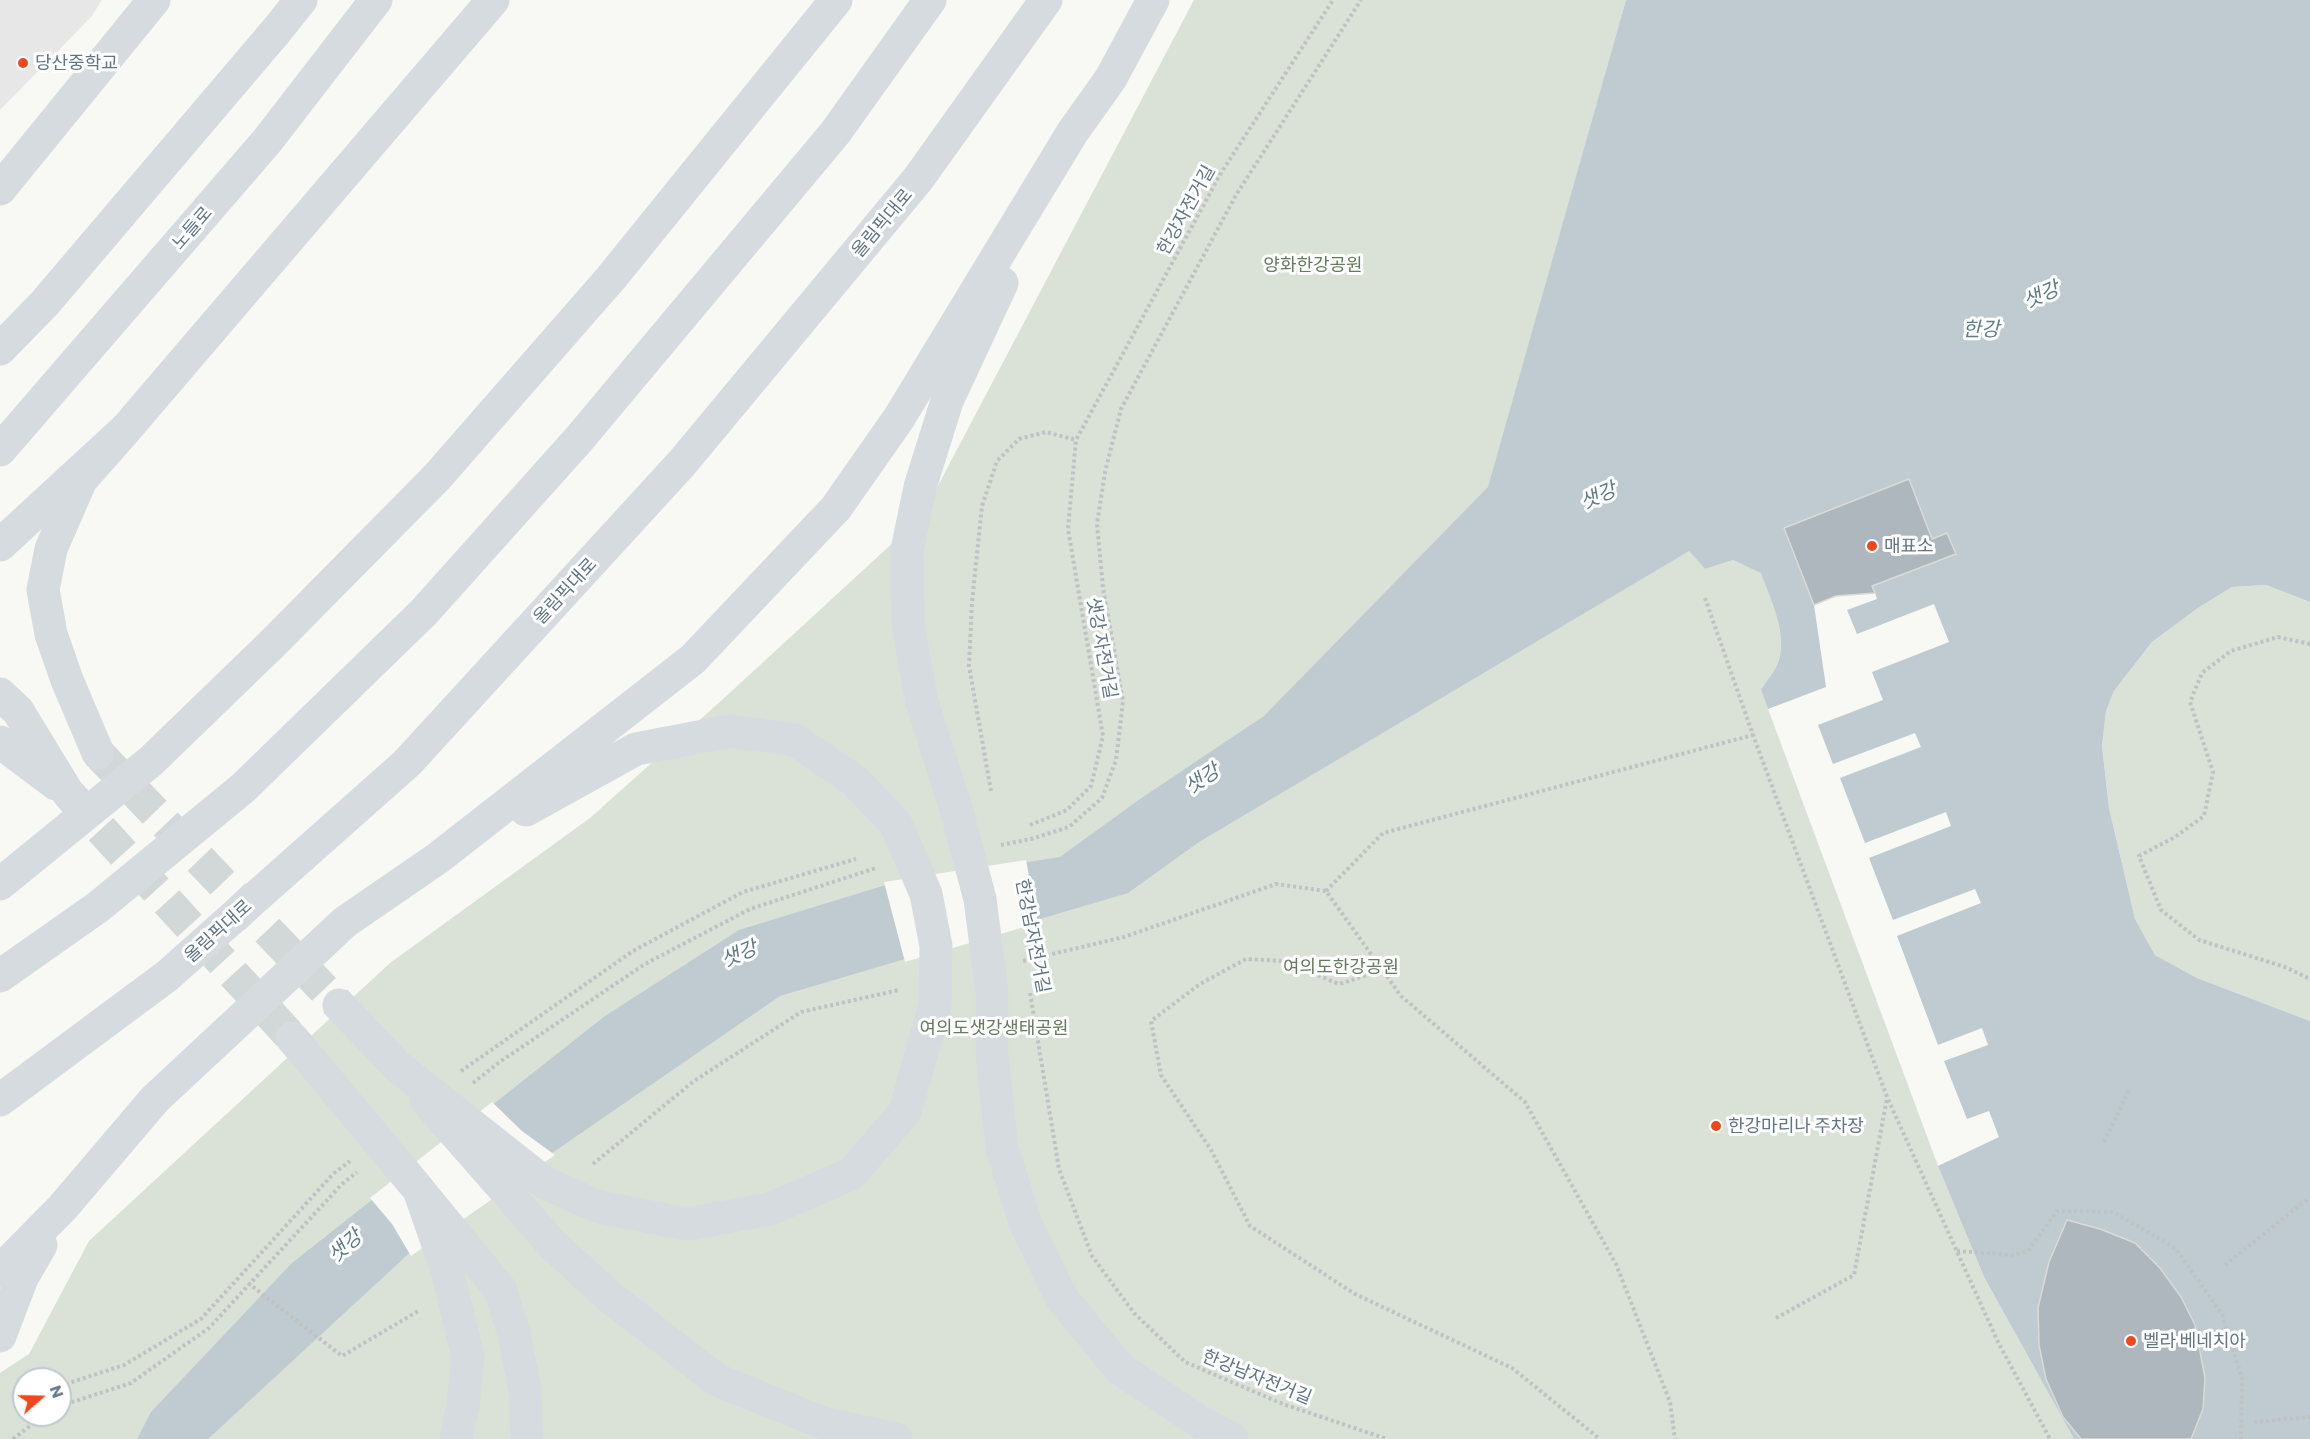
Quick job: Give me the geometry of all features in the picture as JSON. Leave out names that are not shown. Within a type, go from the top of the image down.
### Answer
[{"type":"main road","points":[[0,189],[154,0]]},
{"type":"main road","points":[[0,349],[44,304],[278,30],[301,0]]},
{"type":"main road","name":"노들로","points":[[0,450],[267,141],[376,0]]},
{"type":"main road","points":[[98,753],[67,680],[51,634],[43,590],[51,549],[81,480],[493,0]]},
{"type":"main road","points":[[0,884],[151,761],[273,643],[437,477],[611,278],[836,0]]},
{"type":"main road","points":[[0,976],[98,907],[243,788],[424,612],[579,439],[835,133],[930,0]]},
{"type":"main road","name":"올림픽대로","points":[[0,1100],[167,976],[407,763],[705,435],[918,179],[1046,0]]},
{"type":"main road","points":[[0,1271],[63,1207],[155,1100],[345,922],[438,858],[693,659],[836,508],[899,418],[1072,133],[1111,78],[1153,0]]},
{"type":"main road","points":[[1072,133],[947,401],[920,487],[907,550],[908,624],[922,702],[956,809],[980,899],[992,992],[992,1055],[1002,1148],[1025,1222],[1061,1297],[1120,1369],[1200,1422],[1232,1439]]},
{"type":"main road","points":[[0,544],[126,429]]},
{"type":"main road","points":[[0,694],[18,711],[68,793],[0,742]]},
{"type":"main road","points":[[398,1067],[545,1183],[599,1208],[687,1224],[770,1209],[850,1174],[905,1112],[935,1005],[936,946],[926,894],[896,824],[855,781],[795,740],[730,731],[636,749],[438,858]]},
{"type":"main road","points":[[339,1005],[398,1067],[554,1245],[611,1298],[717,1380],[823,1423],[896,1439]]},
{"type":"main road","points":[[292,1038],[500,1289],[514,1334],[525,1390],[527,1439]]},
{"type":"main road","points":[[419,1190],[447,1270],[468,1357],[463,1405],[456,1439]]},
{"type":"main road","points":[[0,1336],[22,1278],[63,1207]]},
{"type":"path","name":"한강자전거길","points":[[1076,440],[1221,173],[1333,0]]},
{"type":"path","points":[[992,799],[969,666],[972,602],[982,506],[997,461],[1019,439],[1046,432],[1076,440]]},
{"type":"path","name":"샛강 자전거길","points":[[1030,825],[1067,810],[1091,786],[1103,735],[1068,529],[1076,440]]},
{"type":"path","points":[[1705,598],[1753,735],[1887,1097],[1998,1342],[2050,1439]]},
{"type":"path","points":[[2310,644],[2278,637],[2231,651],[2202,673],[2190,702],[2213,772],[2204,816],[2175,837],[2139,856],[2161,910],[2199,940],[2285,968],[2310,979]]},
{"type":"path","points":[[1675,1439],[1670,1402],[1616,1264],[1525,1102],[1401,996],[1326,891],[1383,833],[1753,735]]},
{"type":"path","points":[[999,835],[1002,846]]},
{"type":"path","name":"한강남자전거길","points":[[1022,952],[1022,963],[1124,937],[1276,884],[1326,891]]},
{"type":"path","points":[[1383,970],[1339,984],[1284,961],[1246,959],[1200,984],[1151,1021],[1161,1075],[1211,1150],[1250,1226],[1355,1293],[1512,1368],[1600,1439]]},
{"type":"path","name":"한강남자전거길","points":[[1029,987],[1059,1169],[1092,1256],[1134,1313],[1185,1362],[1283,1404],[1387,1439]]},
{"type":"path","points":[[586,1170],[694,1081],[801,1012],[905,988]]},
{"type":"path","points":[[2104,1142],[2130,1088]]},
{"type":"path","points":[[1776,1318],[1854,1275],[1887,1097]]},
{"type":"path","points":[[2225,1265],[2310,1197]]},
{"type":"path","points":[[1957,1251],[2013,1256],[2028,1251],[2057,1211],[2113,1212],[2175,1248],[2222,1314],[2242,1378],[2241,1439]]},
{"type":"path","points":[[248,1283],[342,1356],[429,1304]]},
{"type":"path","points":[[2254,1422],[2310,1417]]},
{"type":"path","points":[[13,1439],[28,1427]]},
{"type":"shaded area","name":"당산중학교","points":[[0,0],[102,0],[91,17],[0,110]]},
{"type":"green space","name":"여의도한강공원","points":[[1194,0],[1626,0],[1489,487],[1689,551],[1705,569],[1733,560],[1761,572],[1776,615],[1781,638],[1778,664],[1761,688],[1768,709],[1938,1166],[1984,1277],[2074,1439],[0,1439],[0,1373],[29,1354],[89,1241],[390,963],[590,818],[922,516]]},
{"type":"green space","points":[[2266,585],[2310,602],[2310,1021],[2197,978],[2155,955],[2135,919],[2109,808],[2102,746],[2106,711],[2114,691],[2152,642],[2198,608],[2232,587]]},
{"type":"water","name":"한강","points":[[1626,0],[2310,0],[2310,602],[2266,585],[2232,587],[2198,608],[2152,642],[2114,691],[2106,711],[2102,746],[2109,808],[2135,919],[2155,955],[2197,978],[2310,1021],[2310,1439],[2074,1439],[1984,1277],[1938,1166],[1768,709],[1761,689],[1778,664],[1781,638],[1776,615],[1761,573],[1733,560],[1705,569],[1689,551],[1199,842],[1128,893],[780,996],[417,1246],[208,1439],[137,1439],[151,1412],[292,1263],[605,1016],[739,930],[889,884],[1060,857],[1140,799],[1264,716],[1488,487]]},
{"type":"pier","points":[[1909,479],[1932,539],[1947,533],[1956,554],[1873,586],[1877,599],[1847,610],[1857,634],[1934,604],[1949,642],[1872,672],[1883,700],[1818,725],[1833,764],[1915,733],[1921,747],[1840,778],[1865,843],[1946,812],[1951,826],[1869,858],[1893,920],[1975,889],[1981,903],[1897,936],[1938,1045],[1982,1028],[1988,1045],[1944,1061],[1967,1119],[1989,1111],[1999,1137],[1938,1166],[1768,709],[1826,687],[1814,605],[1784,528]]},
{"type":"pier","points":[[1026,860],[1038,923],[905,962],[884,882]]},
{"type":"pier","points":[[492,1102],[522,1131],[555,1155],[411,1256],[392,1224],[370,1198]]},
{"type":"building","name":"매표소","points":[[1909,479],[1932,539],[1947,533],[1956,554],[1872,586],[1875,593],[1836,596],[1814,605],[1784,528]]},
{"type":"building","points":[[2067,1220],[2100,1229],[2135,1243],[2160,1268],[2181,1297],[2195,1325],[2205,1378],[2203,1409],[2191,1439],[2081,1439],[2063,1417],[2046,1379],[2039,1345],[2038,1308],[2049,1262]]},
{"type":"tunnel","points":[[98,753],[339,1005]]},
{"type":"tunnel","points":[[68,793],[292,1038]]},
{"type":"place","name":"당산중학교","points":[[23,63]]},
{"type":"place","name":"매표소","points":[[1872,546]]},
{"type":"place","name":"한강마리나 주차장","points":[[1716,1126]]},
{"type":"place","name":"벨라 베네치아","points":[[2131,1341]]},
{"type":"park label","name":"양화한강공원","points":[[1313,265]]},
{"type":"park label","name":"여의도샛강생태공원","points":[[994,1028]]},
{"type":"water label","name":"샛강","points":[[2041,295]]},
{"type":"water label","name":"샛강","points":[[1598,496]]},
{"type":"water label","name":"샛강","points":[[1202,779]]},
{"type":"water label","name":"샛강","points":[[739,954]]},
{"type":"water label","name":"샛강","points":[[345,1246]]}]
